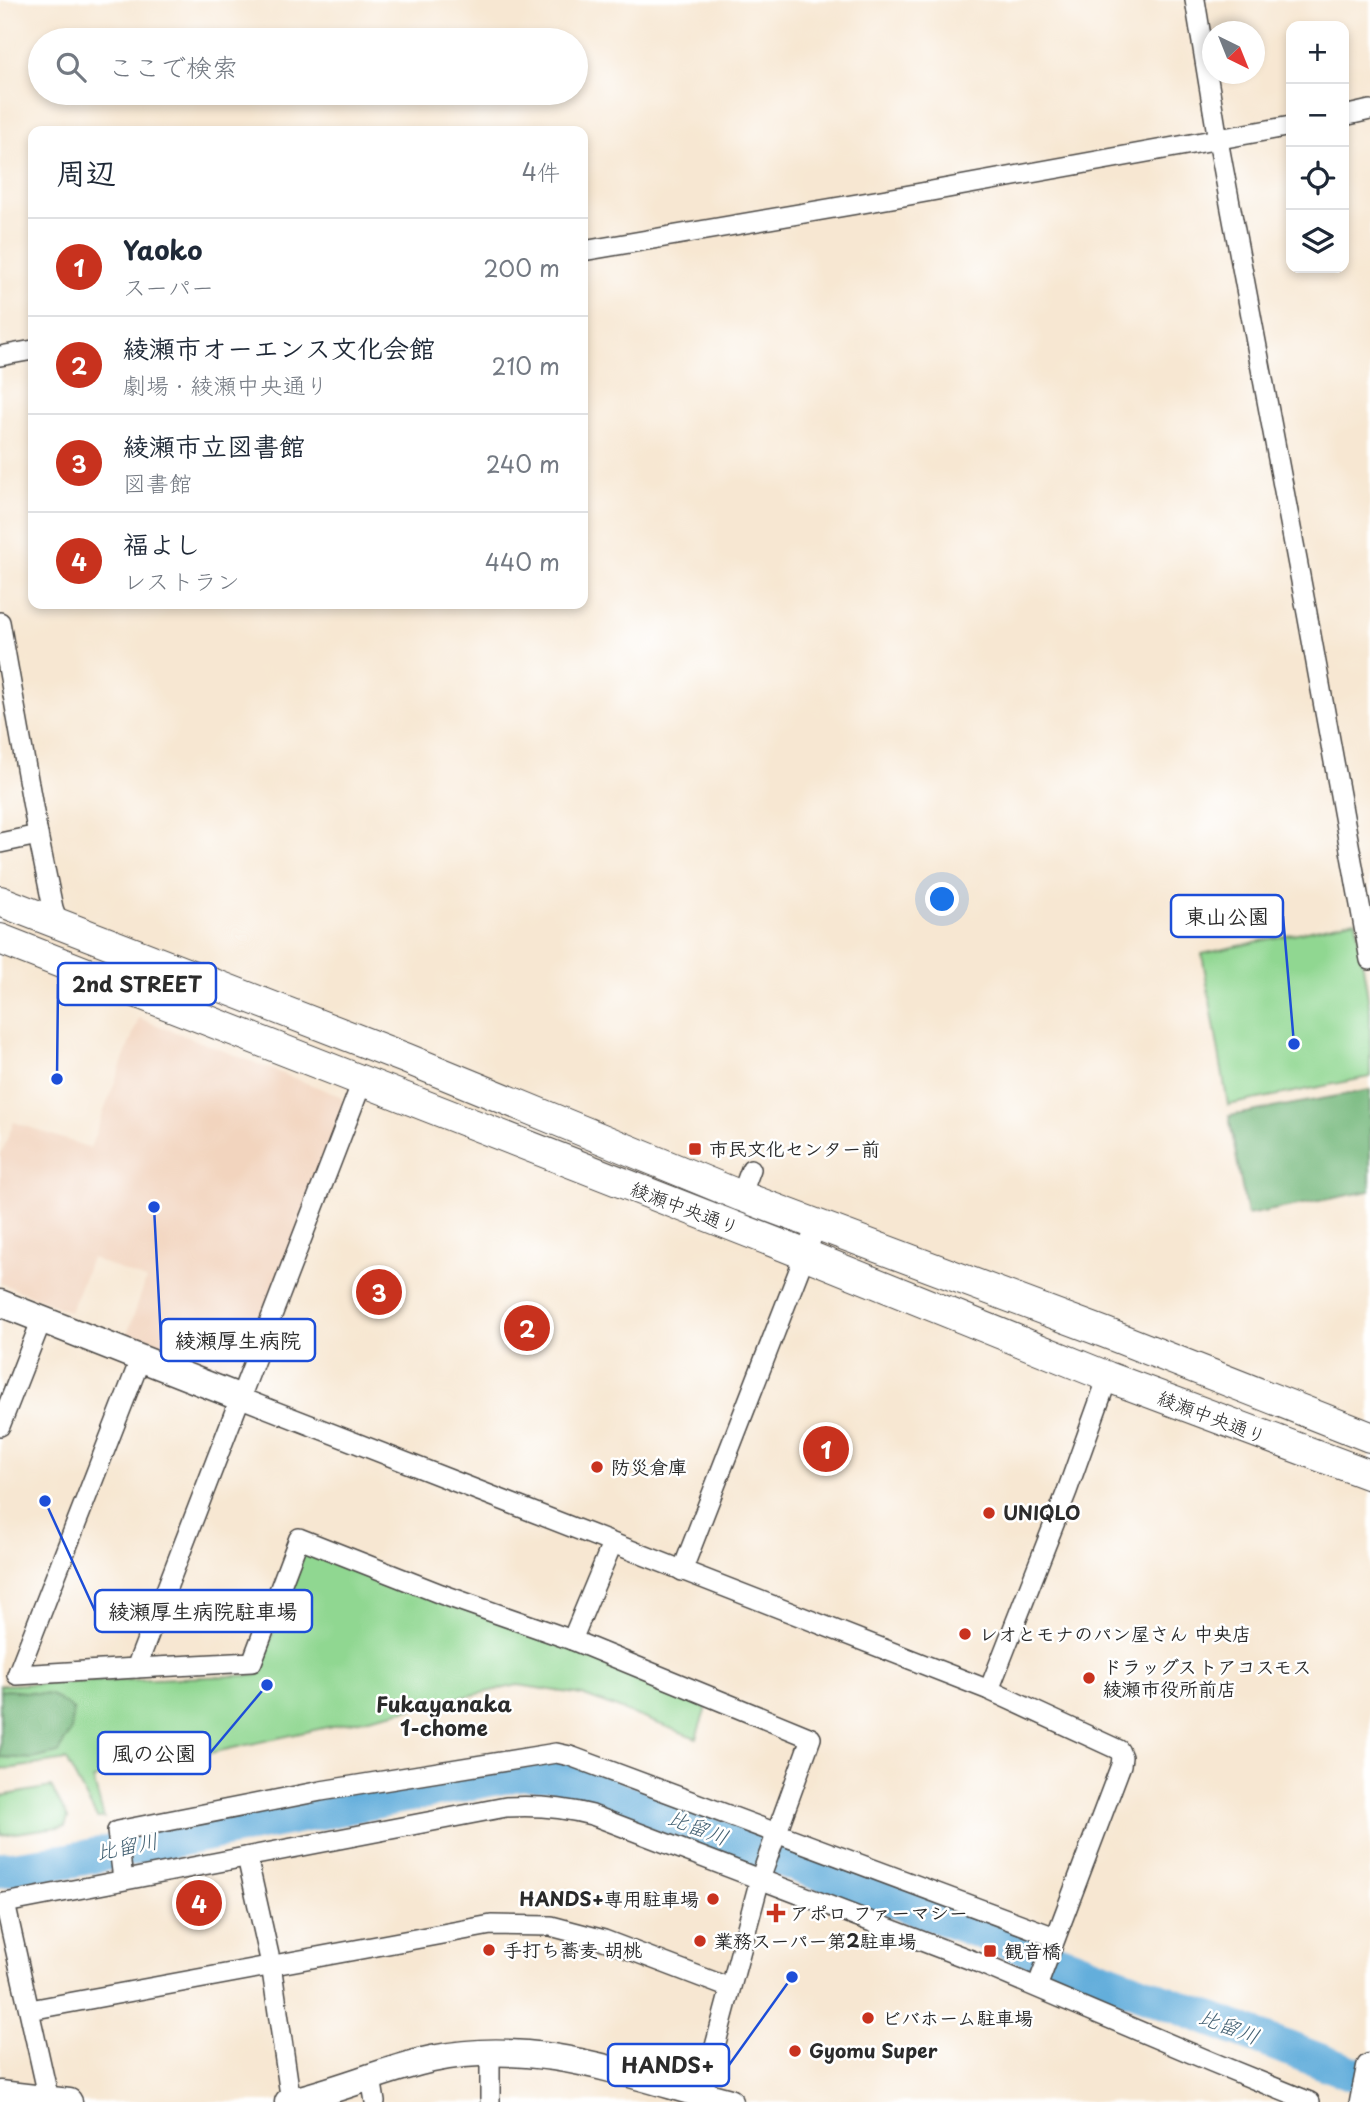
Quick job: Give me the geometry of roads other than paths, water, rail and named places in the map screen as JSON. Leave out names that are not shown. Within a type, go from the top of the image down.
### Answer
[{"type":"main road","name":"綾瀬中央通り","points":[[0,901],[405,1058],[746,1183],[817,1224],[1106,1333],[1370,1437]]},
{"type":"main road","name":"綾瀬中央通り","points":[[0,939],[1108,1377],[1370,1475]]},
{"type":"street","points":[[1195,0],[1218,140],[1370,960]]},
{"type":"street","points":[[1349,115],[1370,110]]},
{"type":"street","points":[[588,250],[1286,127]]},
{"type":"street","points":[[0,356],[28,351]]},
{"type":"street","points":[[0,622],[38,835],[59,925]]},
{"type":"street","points":[[0,843],[38,835]]},
{"type":"street","points":[[136,1668],[362,1082]]},
{"type":"street","points":[[682,1571],[817,1224]]},
{"type":"street","points":[[0,1303],[989,1690],[1119,1750],[1121,1765],[1037,1987]]},
{"type":"street","points":[[0,1426],[43,1319]]},
{"type":"street","points":[[140,1360],[9,1675],[252,1662],[299,1538],[441,1594],[572,1640],[811,1738],[763,1872],[701,2098]]},
{"type":"street","points":[[989,1690],[1108,1377]]},
{"type":"street","points":[[572,1640],[612,1544]]},
{"type":"street","points":[[121,1861],[117,1831],[321,1791],[556,1753],[570,1756],[1050,1951]]},
{"type":"street","points":[[0,2094],[59,2101],[30,2010],[3,1903],[121,1861],[247,1857],[506,1807],[539,1805],[562,1807],[592,1815],[763,1872],[1310,2102]]},
{"type":"street","points":[[247,1857],[271,1964],[290,2102],[373,2090],[431,2059],[490,2052],[535,2053],[583,2062],[701,2098],[730,2102]]},
{"type":"street","points":[[30,2010],[491,1925],[551,1926],[604,1940],[730,1988]]},
{"type":"street","points":[[490,2052],[490,2102]]},
{"type":"waterway","name":"比留川","points":[[0,1870],[72,1860],[521,1773],[554,1774],[1030,1950],[1370,2080]]},
{"type":"place","name":"東山公園","points":[[1294,1044]]},
{"type":"place","name":"2nd STREET","points":[[57,1079]]},
{"type":"place","name":"市民文化センター前","points":[[695,1149]]},
{"type":"place","name":"綾瀬厚生病院","points":[[154,1207]]},
{"type":"place","name":"綾瀬市立図書館","points":[[379,1292]]},
{"type":"place","name":"綾瀬市オーエンス文化会館","points":[[527,1328]]},
{"type":"place","name":"Yaoko","points":[[826,1449]]},
{"type":"place","name":"防災倉庫","points":[[597,1467]]},
{"type":"place","name":"綾瀬厚生病院駐車場","points":[[45,1501]]},
{"type":"place","name":"UNIQLO","points":[[989,1513]]},
{"type":"place","name":"レオとモナのパン屋さん 中央店","points":[[965,1634]]},
{"type":"place","name":"ドラッグストアコスモス 綾瀬市役所前店","points":[[1089,1678]]},
{"type":"place","name":"風の公園","points":[[267,1685]]},
{"type":"place","name":"HANDS+専用駐車場","points":[[713,1899]]},
{"type":"place","name":"福よし","points":[[199,1903]]},
{"type":"place","name":"アポロ ファーマシー","points":[[776,1913]]},
{"type":"place","name":"業務スーパー第2駐車場","points":[[700,1941]]},
{"type":"place","name":"手打ち蕎麦 胡桃","points":[[489,1950]]},
{"type":"place","name":"観音橋","points":[[990,1951]]},
{"type":"place","name":"HANDS+","points":[[792,1977]]},
{"type":"place","name":"ビバホーム駐車場","points":[[868,2018]]},
{"type":"place","name":"Gyomu Super","points":[[795,2051]]},
{"type":"district","name":"Fukayanaka 1-chome","points":[[444,1717]]}]
